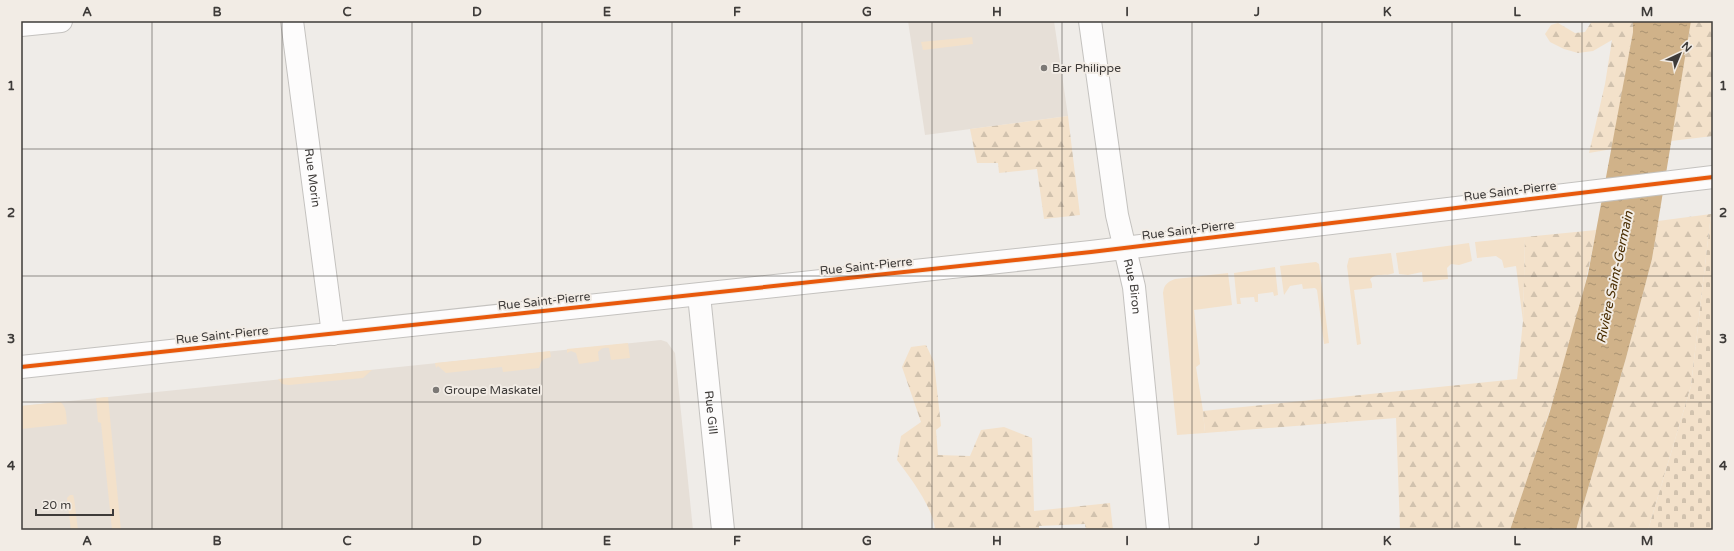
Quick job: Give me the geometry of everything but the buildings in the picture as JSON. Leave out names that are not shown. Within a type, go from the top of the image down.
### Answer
[{"type":"main road","points":[[21,25],[61,21]]},
{"type":"main road","name":"Rue Morin","points":[[292,21],[333,334]]},
{"type":"main road","name":"Rue Biron","points":[[1090,21],[1117,215],[1134,287],[1158,530]]},
{"type":"main road","name":"Rue Saint-Pierre","points":[[21,367],[1126,248],[1713,177]]},
{"type":"main road","name":"Rue Gill","points":[[699,295],[723,530]]},
{"type":"shaded area","points":[[908,21],[1054,21],[1068,116],[925,135]]},
{"type":"shaded area","points":[[661,340],[667,342],[675,353],[693,530],[21,530],[21,406]]},
{"type":"green space","points":[[1592,21],[1633,21],[1633,32],[1612,149],[1589,153],[1605,84],[1612,40],[1593,51],[1578,53],[1564,49],[1550,42],[1545,34],[1551,25],[1558,23],[1575,33],[1585,32]]},
{"type":"green space","points":[[1691,21],[1713,21],[1713,136],[1671,141]]},
{"type":"green space","points":[[972,37],[973,44],[923,50],[921,42]]},
{"type":"green space","points":[[1068,116],[1080,215],[1044,219],[1037,169],[999,173],[998,163],[977,163],[970,129]]},
{"type":"green space","points":[[1711,214],[1691,386],[1648,530],[1576,530],[1626,358],[1652,259],[1658,221]]},
{"type":"green space","points":[[1711,214],[1713,214],[1713,530],[1648,530],[1691,386]]},
{"type":"green space","points":[[1596,230],[1580,307],[1570,344],[1510,530],[1400,530],[1396,418],[1205,433],[1203,411],[1517,379],[1523,321],[1525,237]]},
{"type":"green space","points":[[1525,237],[1523,321],[1516,266],[1504,268],[1502,260],[1496,256],[1477,258],[1475,242]]},
{"type":"green space","points":[[1469,243],[1472,261],[1459,265],[1451,264],[1447,268],[1448,279],[1423,282],[1422,272],[1408,275],[1399,274],[1396,253]]},
{"type":"green space","points":[[1391,253],[1394,273],[1372,277],[1370,279],[1372,288],[1354,290],[1361,344],[1357,345],[1347,266],[1349,258]]},
{"type":"green space","points":[[1316,262],[1319,264],[1329,343],[1324,344],[1317,290],[1315,288],[1303,289],[1302,284],[1290,286],[1284,295],[1280,266]]},
{"type":"green space","points":[[1275,267],[1278,295],[1274,296],[1273,292],[1258,294],[1258,302],[1255,302],[1254,297],[1240,298],[1241,304],[1237,304],[1234,273]]},
{"type":"green space","points":[[1228,273],[1232,305],[1194,310],[1200,364],[1196,367],[1205,433],[1177,435],[1163,293],[1164,288],[1168,283],[1175,279]]},
{"type":"green space","points":[[628,343],[630,358],[611,360],[609,348],[604,348],[598,352],[599,361],[579,364],[576,353],[571,351],[567,353],[567,349]]},
{"type":"green space","points":[[926,345],[934,362],[941,426],[936,430],[938,455],[970,456],[981,430],[1004,427],[1032,438],[1034,511],[1110,503],[1113,530],[1086,530],[1085,524],[1039,526],[1039,530],[935,530],[934,522],[926,503],[897,460],[901,436],[921,422],[902,367],[911,347]]},
{"type":"green space","points":[[550,351],[551,357],[544,359],[539,368],[503,372],[502,367],[446,373],[438,366],[436,368],[435,363]]},
{"type":"green space","points":[[372,370],[363,378],[289,385],[282,384],[278,379]]},
{"type":"green space","points":[[108,397],[121,530],[112,530],[101,423],[98,422],[96,398]]},
{"type":"green space","points":[[60,402],[65,409],[67,424],[21,429],[21,406]]},
{"type":"green space","points":[[70,495],[73,495],[74,498],[78,530],[71,530],[67,498]]},
{"type":"water","name":"Rivière Saint-Germain","points":[[1633,21],[1691,21],[1652,259],[1626,358],[1576,530],[1510,530],[1550,411],[1588,274],[1633,32]]},
{"type":"cycle path","points":[[21,367],[1091,252],[1713,177]]},
{"type":"place","name":"Bar Philippe","points":[[1044,68]]},
{"type":"place","name":"Groupe Maskatel","points":[[436,390]]}]
